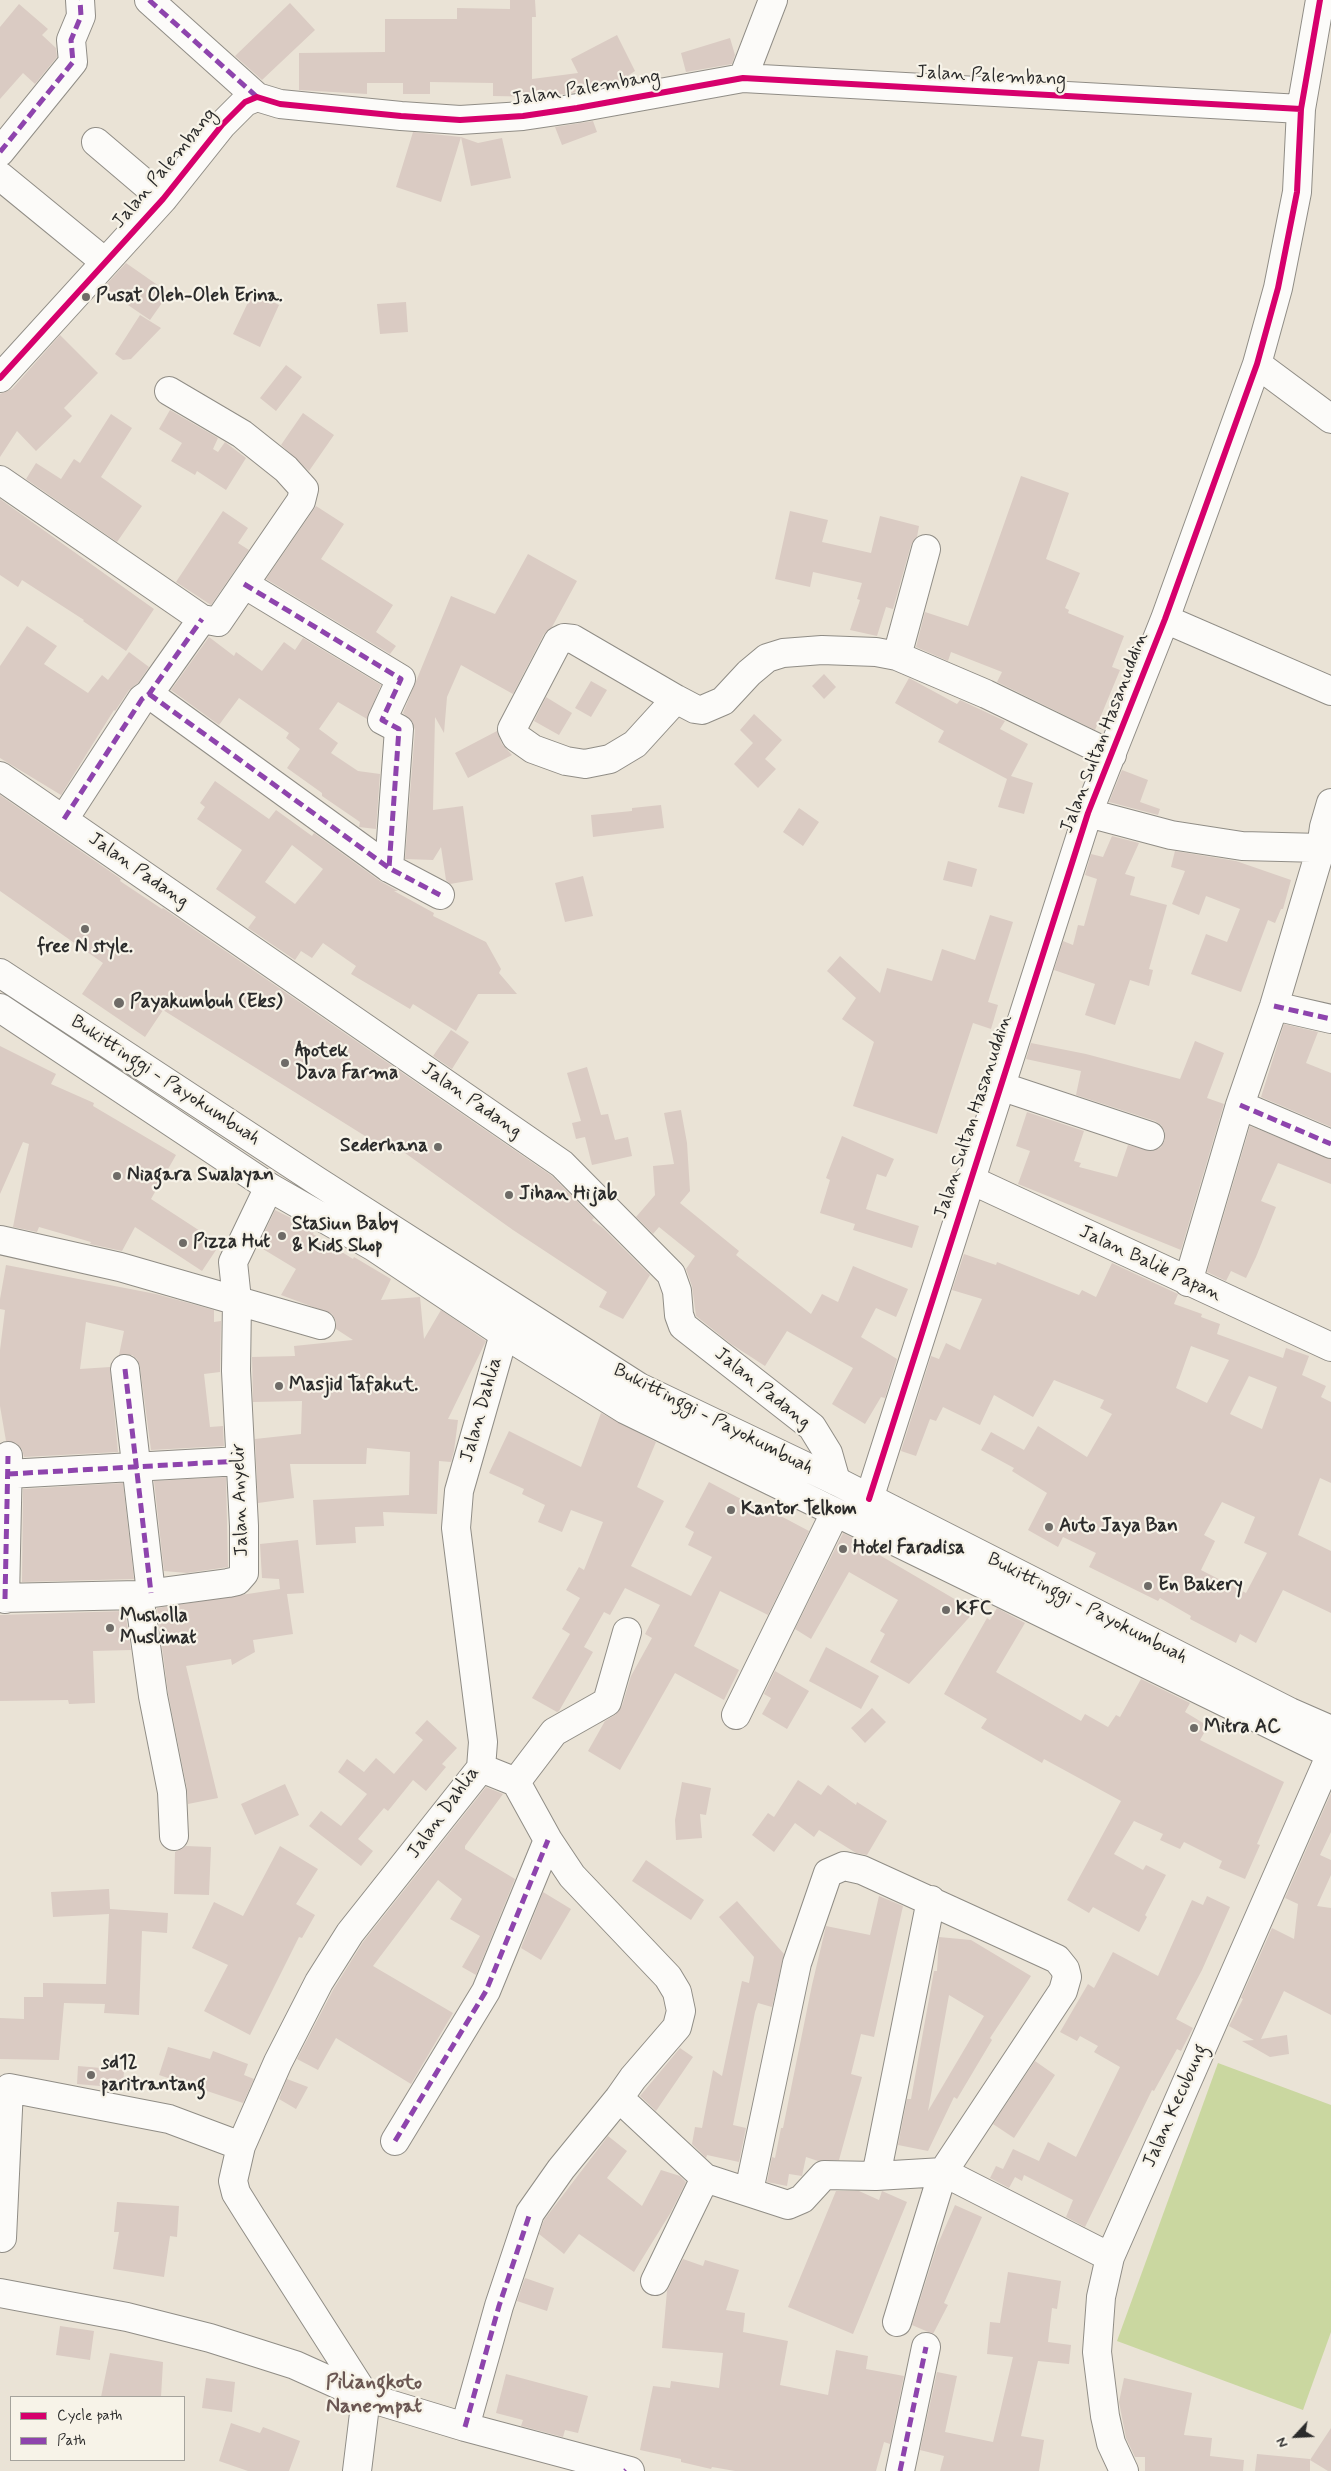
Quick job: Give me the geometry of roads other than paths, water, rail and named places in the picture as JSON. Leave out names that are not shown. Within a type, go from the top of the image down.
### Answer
[{"type":"main road","points":[[0,152],[73,62],[70,40],[80,16],[80,0]]},
{"type":"main road","points":[[149,0],[257,97]]},
{"type":"main road","points":[[743,78],[773,0]]},
{"type":"main road","name":"Jalan Sultan Hasanuddin","points":[[869,1498],[969,1179],[1088,813],[1165,619],[1256,364],[1278,288],[1297,192],[1301,109],[1320,0]]},
{"type":"main road","name":"Jalan Palembang","points":[[0,378],[163,198],[222,124],[245,102],[257,97],[280,104],[460,120],[522,116],[568,110],[743,78],[1301,109]]},
{"type":"main road","points":[[96,142],[163,198]]},
{"type":"main road","points":[[0,176],[105,262]]},
{"type":"main road","points":[[1256,364],[1331,419]]},
{"type":"main road","points":[[0,480],[202,619],[218,622],[301,501],[304,488],[286,469],[242,434],[169,391]]},
{"type":"main road","points":[[897,656],[926,549]]},
{"type":"main road","points":[[244,584],[400,679],[382,720],[399,729],[389,868]]},
{"type":"main road","points":[[64,819],[142,699],[148,694],[202,619]]},
{"type":"main road","points":[[1165,619],[1331,691]]},
{"type":"main road","points":[[676,699],[634,744],[610,759],[585,764],[566,761],[533,749],[516,737],[512,730],[558,641],[564,638],[573,639],[695,709],[708,709],[716,706],[767,658],[783,653],[822,650],[876,652],[897,656],[986,694],[1112,755]]},
{"type":"main road","points":[[148,694],[389,868],[440,895]]},
{"type":"main road","name":"Jalan Padang","points":[[0,776],[562,1164],[671,1274],[677,1291],[679,1314],[683,1326],[812,1427],[828,1453],[836,1481]]},
{"type":"main road","points":[[1088,813],[1180,836],[1242,846],[1327,827],[1274,1006],[1240,1105],[1188,1282]]},
{"type":"main road","name":"Bukittinggi - Payokumbuah","points":[[0,973],[325,1186],[639,1388],[836,1481],[1290,1712],[1331,1730]]},
{"type":"main road","points":[[1274,1006],[1331,1019]]},
{"type":"main road","name":"Bukittinggi - Payokumbuah","points":[[0,1008],[269,1187],[374,1247],[504,1334],[626,1410],[835,1514],[1331,1754]]},
{"type":"main road","points":[[1000,1086],[1150,1136]]},
{"type":"main road","points":[[1240,1105],[1331,1144]]},
{"type":"main road","name":"Jalan Balik Papan","points":[[969,1179],[1331,1347]]},
{"type":"main road","name":"Jalan Anyelir","points":[[2,1598],[145,1594],[228,1583],[237,1581],[244,1573],[244,1526],[233,1262],[269,1187]]},
{"type":"main road","points":[[0,1240],[120,1267],[321,1325]]},
{"type":"main road","name":"Jalan Dahlia","points":[[366,2397],[251,2218],[236,2193],[233,2181],[241,2146],[278,2062],[324,1974],[350,1933],[481,1768],[483,1742],[456,1528],[459,1491],[504,1334]]},
{"type":"main road","points":[[124,1369],[135,1467],[153,1696],[172,1792],[174,1836]]},
{"type":"main road","points":[[2,1598],[8,1465],[135,1467],[240,1461]]},
{"type":"main road","points":[[736,1715],[835,1514]]},
{"type":"main road","points":[[516,1782],[554,1732],[607,1702],[627,1632]]},
{"type":"main road","name":"Jalan Kecubung","points":[[1124,2471],[1109,2434],[1097,2352],[1101,2297],[1110,2258],[1331,1754]]},
{"type":"main road","points":[[465,2427],[499,2306],[530,2213],[561,2169],[633,2078],[677,2027],[680,2020],[680,2002],[668,1977],[572,1876],[548,1840],[516,1782],[481,1768]]},
{"type":"main road","points":[[395,2142],[486,1991],[548,1840]]},
{"type":"main road","points":[[749,2191],[797,1963],[828,1873],[844,1866],[854,1867],[931,1900],[1057,1959],[1065,1969],[1068,1977],[1063,1991],[943,2172],[897,2322]]},
{"type":"main road","points":[[876,2176],[931,1900]]},
{"type":"main road","points":[[2,2238],[9,2088],[169,2119],[241,2146]]},
{"type":"main road","points":[[619,2098],[705,2178],[788,2205],[802,2199],[824,2175],[876,2176],[943,2172],[1110,2258]]},
{"type":"main road","points":[[655,2281],[705,2178]]},
{"type":"main road","points":[[0,2293],[127,2317],[210,2338],[295,2366],[366,2397],[465,2427],[627,2471]]},
{"type":"main road","points":[[900,2471],[926,2348]]},
{"type":"main road","points":[[357,2471],[366,2397]]},
{"type":"place","name":"Pusat Oleh-Oleh Erina.","points":[[86,297]]},
{"type":"place","name":"free N style.","points":[[85,929]]},
{"type":"place","name":"Payakumbuh (Eks)","points":[[119,1003]]},
{"type":"place","name":"Apotek Dava Farma","points":[[285,1063]]},
{"type":"place","name":"Sederhana","points":[[438,1147]]},
{"type":"place","name":"Niagara Swalayan","points":[[117,1176]]},
{"type":"place","name":"Jihan Hijab","points":[[509,1195]]},
{"type":"place","name":"Stasiun Baby & Kids Shop","points":[[282,1236]]},
{"type":"place","name":"Pizza Hut","points":[[183,1243]]},
{"type":"place","name":"Masjid Tafakut.","points":[[279,1386]]},
{"type":"place","name":"Kantor Telkom","points":[[731,1510]]},
{"type":"place","name":"Auto Jaya Ban","points":[[1049,1527]]},
{"type":"place","name":"Hotel Faradisa","points":[[843,1549]]},
{"type":"place","name":"En Bakery","points":[[1148,1586]]},
{"type":"place","name":"KFC","points":[[946,1610]]},
{"type":"place","name":"Musholla Muslimat","points":[[110,1628]]},
{"type":"place","name":"Mitra AC","points":[[1194,1728]]},
{"type":"place","name":"sd12 paritrantang","points":[[91,2075]]},
{"type":"district","name":"Piliangkoto Nanempat","points":[[374,2396]]}]
